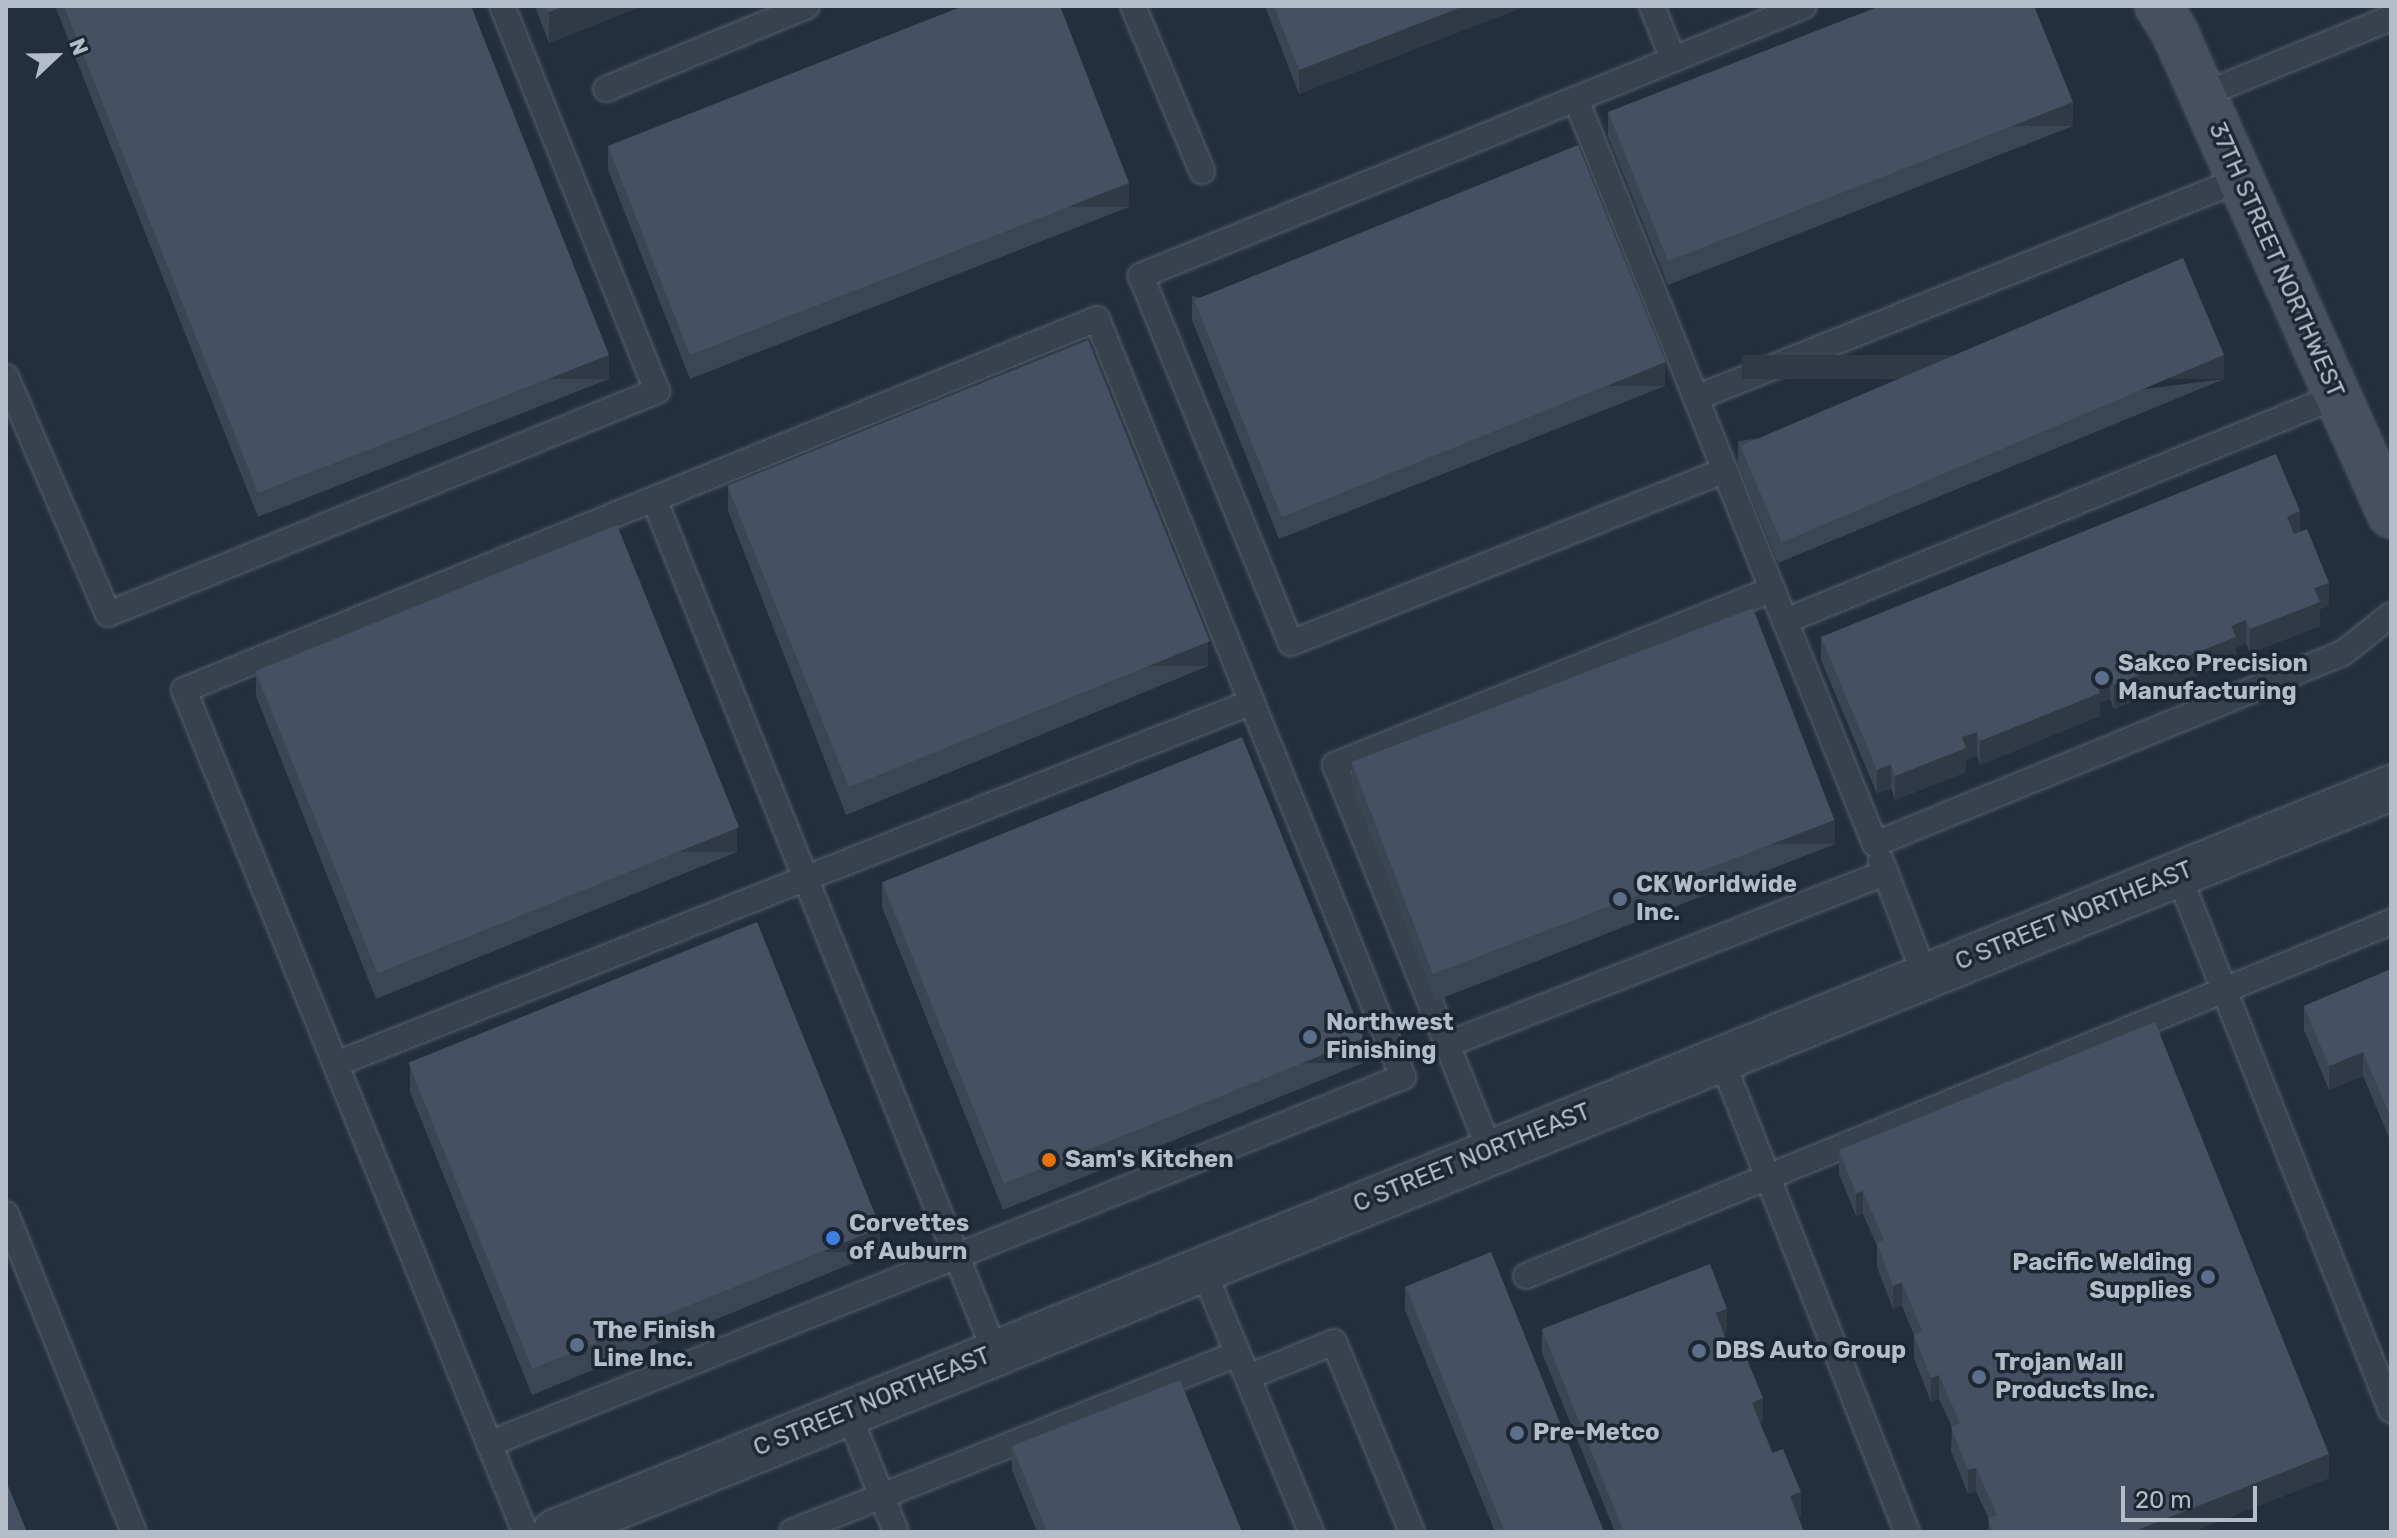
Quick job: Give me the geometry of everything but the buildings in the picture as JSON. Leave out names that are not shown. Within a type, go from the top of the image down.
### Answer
[{"type":"main road","name":"37TH STREET NORTHWEST","points":[[2158,6],[2241,179],[2391,515]]},
{"type":"street","name":"C STREET NORTHEAST","points":[[555,1532],[1202,1267],[2391,788]]},
{"type":"lane","points":[[6,377],[108,614],[657,391],[502,6]]},
{"type":"lane","points":[[606,89],[807,6]]},
{"type":"lane","points":[[1133,6],[1202,171]]},
{"type":"lane","points":[[1652,6],[1673,59]]},
{"type":"lane","points":[[1725,470],[1291,643],[1141,276],[1804,6]]},
{"type":"lane","points":[[2202,95],[2391,18]]},
{"type":"lane","points":[[1576,99],[1925,976]]},
{"type":"lane","points":[[1696,398],[2241,179]]},
{"type":"lane","points":[[489,1444],[1403,1077],[1097,319],[184,690],[336,1064],[489,1444],[525,1532]]},
{"type":"lane","points":[[1785,621],[2337,396]]},
{"type":"lane","points":[[654,499],[995,1352]]},
{"type":"lane","points":[[1490,1151],[1335,765],[1772,589]]},
{"type":"lane","points":[[1875,844],[2343,653],[2391,615]]},
{"type":"lane","points":[[336,1064],[1252,702]]},
{"type":"lane","points":[[1446,1045],[1886,873]]},
{"type":"lane","points":[[2178,874],[2391,1410]]},
{"type":"lane","points":[[1526,1276],[2223,988],[2391,922]]},
{"type":"lane","points":[[1721,1058],[1907,1532]]},
{"type":"lane","points":[[6,1214],[134,1532]]},
{"type":"lane","points":[[1202,1267],[1311,1532]]},
{"type":"lane","points":[[1248,1377],[1334,1342],[1412,1532]]},
{"type":"lane","points":[[792,1532],[1238,1354]]},
{"type":"lane","points":[[848,1412],[896,1532]]},
{"type":"place","name":"Sakco Precision Manufacturing","points":[[2102,678]]},
{"type":"place","name":"CK Worldwide Inc.","points":[[1620,899]]},
{"type":"place","name":"Northwest Finishing","points":[[1310,1037]]},
{"type":"place","name":"Sam's Kitchen","points":[[1049,1160]]},
{"type":"place","name":"Corvettes of Auburn","points":[[833,1238]]},
{"type":"place","name":"Pacific Welding Supplies","points":[[2208,1277]]},
{"type":"place","name":"The Finish Line Inc.","points":[[577,1345]]},
{"type":"place","name":"DBS Auto Group","points":[[1699,1351]]},
{"type":"place","name":"Trojan Wall Products Inc.","points":[[1979,1377]]},
{"type":"place","name":"Pre-Metco","points":[[1517,1433]]}]
